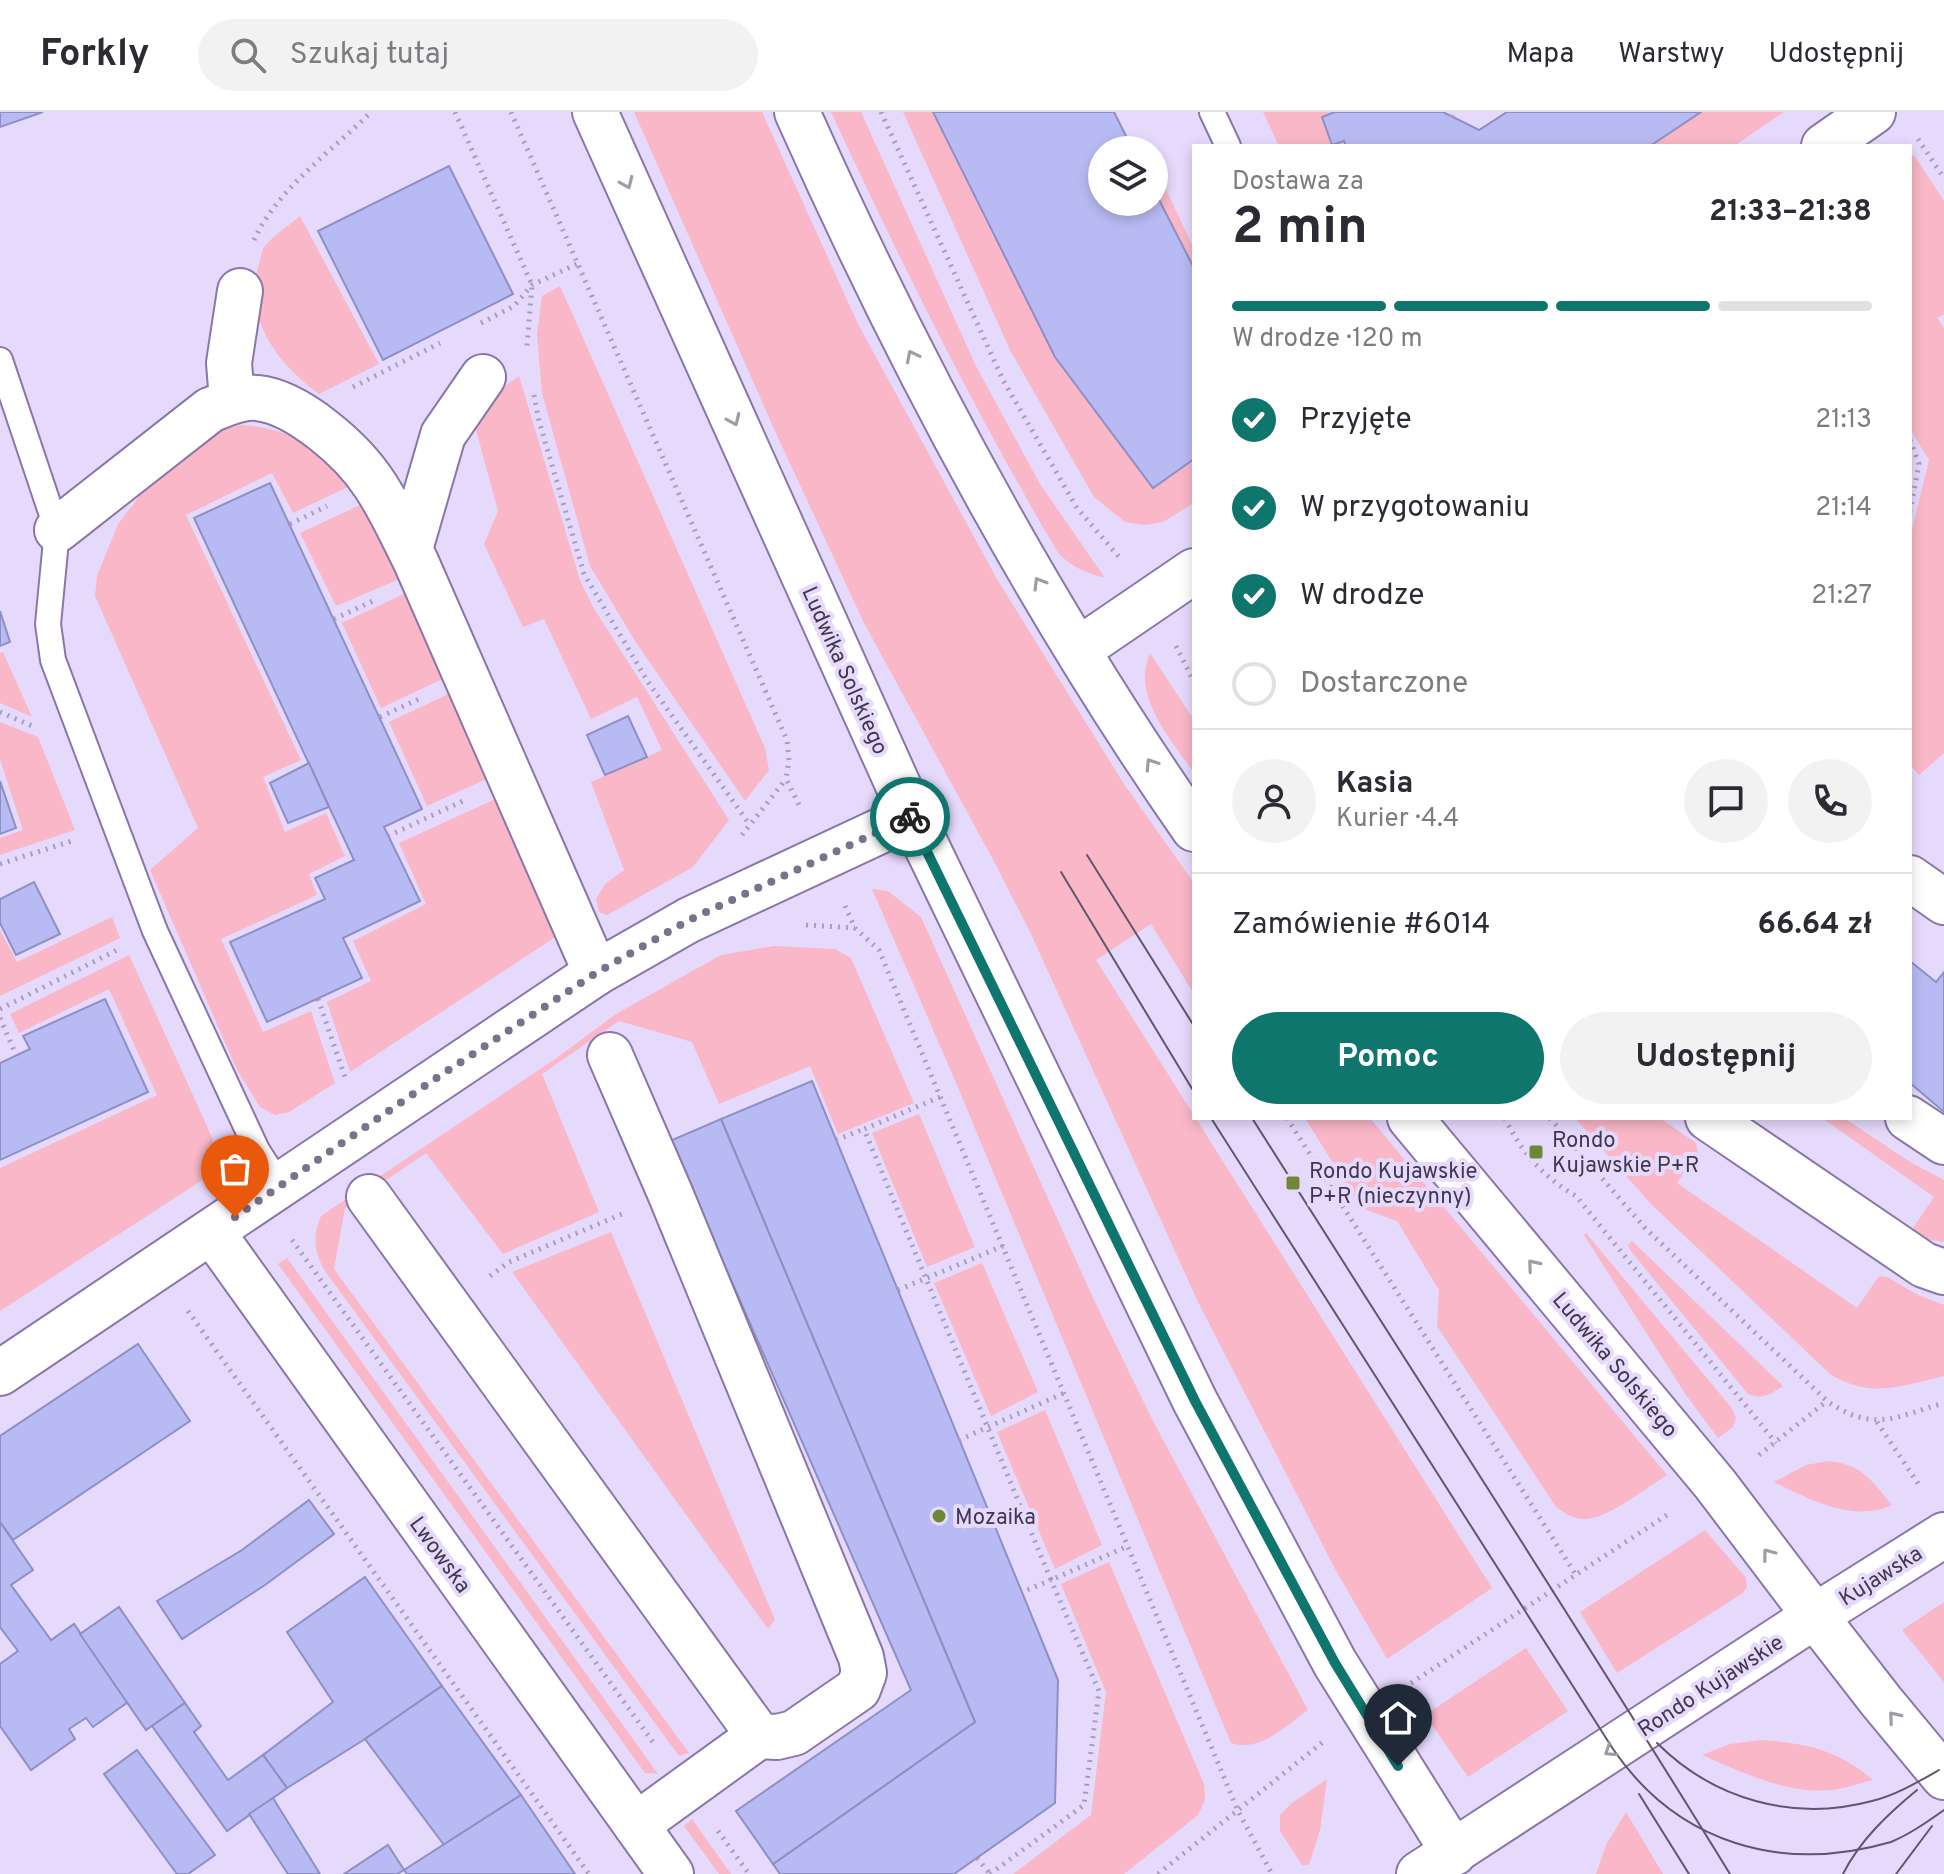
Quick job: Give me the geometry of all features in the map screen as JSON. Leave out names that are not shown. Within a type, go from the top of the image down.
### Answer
[{"type":"street","name":"Ludwika Solskiego","points":[[595,112],[912,816],[1202,1415],[1447,1867]]},
{"type":"street","points":[[797,112],[869,269],[933,396],[1078,650],[1192,826]]},
{"type":"street","points":[[1827,144],[1873,112]]},
{"type":"street","points":[[232,400],[229,363],[240,291]]},
{"type":"street","points":[[410,549],[443,435],[483,377]]},
{"type":"street","points":[[57,530],[210,410],[232,400],[255,397],[275,402],[308,418],[373,481],[410,549],[596,973]]},
{"type":"street","points":[[1078,650],[1192,572]]},
{"type":"street","points":[[0,1373],[596,973],[689,920],[912,816]]},
{"type":"street","points":[[1912,879],[1944,902]]},
{"type":"street","points":[[610,1055],[855,1642],[864,1673],[858,1689],[794,1733],[777,1737],[759,1736],[636,1825]]},
{"type":"street","name":"Ludwika Solskiego","points":[[1412,1120],[1715,1484],[1815,1616]]},
{"type":"street","points":[[1711,1120],[1924,1265],[1944,1272]]},
{"type":"street","points":[[1911,1120],[1944,1142]]},
{"type":"street","points":[[369,1197],[759,1736]]},
{"type":"street","name":"Lwowska","points":[[212,1232],[671,1874]]},
{"type":"street","name":"Kujawska","points":[[1815,1616],[1944,1535]]},
{"type":"street","points":[[1815,1616],[1944,1777]]},
{"type":"street","name":"Rondo Kujawskie","points":[[1447,1867],[1815,1616]]},
{"type":"lane","points":[[1212,112],[1227,144]]},
{"type":"lane","points":[[0,360],[57,530],[48,624],[53,660],[155,931],[257,1150],[280,1186]]},
{"type":"path","points":[[240,291],[248,252],[262,222],[299,180],[371,112]]},
{"type":"path","points":[[455,112],[532,285],[526,355]]},
{"type":"path","points":[[511,112],[787,740],[789,760],[786,779],[734,845]]},
{"type":"path","points":[[881,112],[1003,380],[1077,508],[1123,562]]},
{"type":"path","points":[[1913,133],[1944,178]]},
{"type":"path","points":[[472,327],[514,306],[532,285],[577,264]]},
{"type":"path","points":[[308,418],[332,398],[444,342]]},
{"type":"path","points":[[531,382],[539,421],[584,574],[648,682],[750,825]]},
{"type":"path","points":[[1912,445],[1919,464],[1912,504]]},
{"type":"path","points":[[1171,637],[1192,678]]},
{"type":"path","points":[[0,712],[35,727]]},
{"type":"path","points":[[786,779],[802,813]]},
{"type":"path","points":[[388,836],[473,797]]},
{"type":"path","points":[[0,864],[78,839]]},
{"type":"path","points":[[842,899],[855,928],[879,950],[1238,1811],[1272,1874]]},
{"type":"path","points":[[791,924],[855,928]]},
{"type":"path","points":[[0,1009],[124,946]]},
{"type":"path","points":[[318,999],[349,1088]]},
{"type":"path","points":[[0,1018],[16,1055]]},
{"type":"path","points":[[836,1140],[940,1097]]},
{"type":"path","points":[[1288,1120],[1576,1575]]},
{"type":"path","points":[[1506,1120],[1515,1140],[1551,1182],[1576,1196],[1776,1443]]},
{"type":"path","points":[[1552,1120],[1645,1228],[1827,1401],[1860,1419],[1877,1422],[1944,1403]]},
{"type":"path","points":[[864,1129],[1099,1691],[1084,1805],[990,1874],[977,1858]]},
{"type":"path","points":[[447,1306],[509,1262],[670,1193]]},
{"type":"path","points":[[284,1230],[749,1874]]},
{"type":"path","points":[[898,1290],[1003,1246]]},
{"type":"path","points":[[157,1268],[589,1874]]},
{"type":"path","points":[[959,1440],[1064,1393]]},
{"type":"path","points":[[1753,1458],[1827,1401]]},
{"type":"path","points":[[1877,1422],[1925,1495]]},
{"type":"path","points":[[1403,1689],[1676,1509]]},
{"type":"path","points":[[1022,1592],[1129,1546]]},
{"type":"path","points":[[1158,1874],[1323,1742]]},
{"type":"shaded area","points":[[634,112],[762,112],[858,324],[997,579],[1124,784],[1192,880],[1192,991],[1151,924],[1096,960],[1192,1112],[1192,1120],[1197,1120],[1492,1588],[1387,1659],[1334,1567],[1198,1302],[1031,934],[864,623],[774,429]]},
{"type":"shaded area","points":[[831,112],[861,112],[976,366],[1040,484],[1105,578],[1080,569],[1058,553],[939,336]]},
{"type":"shaded area","points":[[903,112],[933,112],[1055,357],[1153,488],[1192,460],[1192,504],[1163,522],[1145,525],[1125,522],[1094,497],[1010,350]]},
{"type":"shaded area","points":[[1263,112],[1335,112],[1322,117],[1332,144],[1278,144]]},
{"type":"shaded area","points":[[1701,112],[1784,112],[1737,144],[1653,144]]},
{"type":"shaded area","points":[[1914,155],[1944,201],[1944,314],[1937,318],[1944,328],[1944,753],[1919,775],[1912,767],[1912,530],[1929,460],[1912,432]]},
{"type":"shaded area","points":[[1168,194],[1192,245],[1192,264],[1167,216]]},
{"type":"shaded area","points":[[300,216],[379,364],[319,394],[278,355],[260,323],[256,305],[255,286],[263,249]]},
{"type":"shaded area","points":[[560,286],[765,748],[769,770],[745,801],[635,641],[590,566],[542,393],[537,335],[542,296]]},
{"type":"shaded area","points":[[519,376],[580,580],[593,607],[729,820],[693,867],[607,915],[599,912],[596,899],[605,884],[624,870],[591,782],[662,750],[637,697],[591,719],[544,619],[523,627],[484,544],[498,511],[473,419],[493,395]]},
{"type":"shaded area","points":[[241,425],[275,430],[303,442],[327,461],[350,486],[293,513],[272,473],[186,515],[301,760],[263,777],[285,832],[326,813],[345,856],[309,874],[317,895],[221,939],[263,1032],[311,1011],[335,1083],[289,1112],[275,1115],[260,1107],[237,1070],[150,870],[198,828],[95,596],[97,576],[118,524],[151,481],[221,430]]},
{"type":"shaded area","points":[[360,505],[394,555],[402,578],[336,606],[300,533]]},
{"type":"shaded area","points":[[412,590],[451,675],[381,708],[342,623]]},
{"type":"shaded area","points":[[3,652],[32,717],[0,703],[0,653]]},
{"type":"shaded area","points":[[1150,653],[1192,717],[1192,770],[1156,717],[1146,686],[1145,669]]},
{"type":"shaded area","points":[[457,690],[493,776],[427,806],[389,722]]},
{"type":"shaded area","points":[[0,722],[38,737],[75,830],[0,855],[0,838],[23,830],[0,759]]},
{"type":"shaded area","points":[[500,797],[557,936],[350,1072],[327,1002],[371,981],[353,941],[426,904],[399,843]]},
{"type":"shaded area","points":[[872,889],[888,891],[921,917],[1093,1298],[1153,1421],[1308,1710],[1262,1741],[1241,1745],[1231,1743]]},
{"type":"shaded area","points":[[112,917],[120,938],[0,996],[0,930],[17,962]]},
{"type":"shaded area","points":[[774,946],[835,949],[851,958],[914,1103],[838,1134],[810,1066],[719,1104],[692,1042],[619,1021],[542,1074],[599,1212],[503,1254],[426,1153],[345,1208],[334,1269],[689,1753],[679,1756],[325,1271],[318,1257],[315,1238],[321,1216],[558,1057],[616,1014],[721,955]]},
{"type":"shaded area","points":[[129,955],[211,1135],[219,1158],[218,1170],[0,1311],[0,1168],[157,1095],[109,989],[19,1033],[10,1014]]},
{"type":"shaded area","points":[[919,1114],[975,1247],[927,1267],[872,1133]]},
{"type":"shaded area","points":[[1306,1120],[1372,1120],[1667,1475],[1615,1509],[1593,1518],[1576,1518],[1556,1507],[1437,1326],[1439,1290],[1397,1221],[1361,1208]]},
{"type":"shaded area","points":[[1577,1120],[1663,1120],[1696,1143],[1698,1152],[1677,1183],[1857,1308],[1879,1276],[1944,1305],[1944,1376],[1900,1386],[1873,1388],[1845,1382],[1830,1374],[1651,1204]]},
{"type":"shaded area","points":[[1825,1120],[1847,1120],[1910,1162],[1944,1180],[1944,1242],[1918,1238],[1913,1233],[1913,1228],[1934,1197]]},
{"type":"shaded area","points":[[611,1232],[775,1620],[768,1629],[512,1272]]},
{"type":"shaded area","points":[[1586,1233],[1731,1407],[1736,1418],[1733,1427],[1718,1438],[1686,1395],[1584,1235]]},
{"type":"shaded area","points":[[1632,1241],[1783,1386],[1763,1396],[1748,1394],[1630,1250],[1628,1245]]},
{"type":"shaded area","points":[[287,1258],[658,1774],[645,1773],[278,1264]]},
{"type":"shaded area","points":[[982,1263],[1038,1392],[991,1416],[934,1283]]},
{"type":"shaded area","points":[[1045,1410],[1102,1545],[1055,1569],[997,1432]]},
{"type":"shaded area","points":[[1829,1461],[1858,1470],[1892,1505],[1877,1510],[1847,1510],[1816,1501],[1774,1482],[1806,1465]]},
{"type":"shaded area","points":[[1705,1530],[1746,1578],[1747,1587],[1743,1593],[1617,1673],[1580,1612]]},
{"type":"shaded area","points":[[1109,1562],[1204,1784],[1205,1800],[1198,1815],[1124,1874],[1013,1874],[1091,1815],[1106,1692],[1061,1584]]},
{"type":"shaded area","points":[[1944,1602],[1944,1682],[1902,1630]]},
{"type":"shaded area","points":[[1526,1648],[1568,1711],[1468,1777],[1425,1715]]},
{"type":"shaded area","points":[[1761,1740],[1821,1750],[1847,1762],[1873,1780],[1835,1789],[1797,1789],[1764,1780],[1702,1755],[1730,1744]]},
{"type":"shaded area","points":[[1327,1779],[1320,1830],[1310,1862],[1302,1865],[1280,1831],[1280,1815]]},
{"type":"shaded area","points":[[1626,1812],[1663,1874],[1596,1874],[1606,1845]]},
{"type":"shaded area","points":[[692,1819],[731,1874],[719,1874],[684,1826]]},
{"type":"building","points":[[0,112],[43,112],[0,127]]},
{"type":"building","points":[[933,112],[1114,112],[1126,136],[1088,136],[1088,216],[1167,216],[1192,264],[1192,460],[1153,488],[1055,357]]},
{"type":"building","points":[[1335,112],[1443,112],[1479,130],[1507,112],[1701,112],[1653,144],[1345,144],[1344,141],[1332,144],[1322,117]]},
{"type":"building","points":[[449,166],[513,294],[383,360],[318,231]]},
{"type":"building","points":[[270,483],[422,809],[384,827],[420,901],[343,938],[362,978],[267,1022],[230,942],[325,899],[315,878],[354,860],[194,518]]},
{"type":"building","points":[[0,611],[10,642],[0,646]]},
{"type":"building","points":[[628,716],[647,757],[605,775],[587,735]]},
{"type":"building","points":[[309,763],[329,807],[288,823],[270,783]]},
{"type":"building","points":[[0,781],[16,828],[0,834]]},
{"type":"building","points":[[34,882],[60,934],[16,955],[0,923],[0,899]]},
{"type":"building","points":[[1912,963],[1936,982],[1944,972],[1944,1112],[1912,1085]]},
{"type":"building","points":[[105,999],[148,1092],[0,1160],[0,1063],[30,1049],[23,1036]]},
{"type":"building","name":"Mozaika","points":[[812,1081],[1058,1680],[1055,1803],[954,1874],[780,1874],[773,1864],[975,1722],[721,1119]]},
{"type":"building","points":[[721,1119],[975,1722],[773,1864],[736,1811],[911,1690],[670,1141]]},
{"type":"building","points":[[138,1344],[190,1421],[13,1540],[0,1522],[0,1436]]},
{"type":"building","points":[[309,1500],[334,1534],[265,1585],[182,1639],[157,1601],[242,1550]]},
{"type":"building","points":[[0,1522],[33,1570],[11,1585],[51,1640],[74,1624],[128,1702],[93,1727],[86,1718],[69,1729],[75,1739],[31,1770],[0,1726],[0,1664],[18,1651],[0,1627]]},
{"type":"building","points":[[365,1577],[442,1686],[287,1788],[263,1755],[333,1702],[287,1632]]},
{"type":"building","points":[[119,1607],[185,1703],[146,1730],[80,1634]]},
{"type":"building","points":[[442,1686],[521,1795],[444,1845],[365,1739]]},
{"type":"building","points":[[185,1703],[201,1726],[194,1732],[228,1780],[263,1755],[287,1788],[227,1831],[152,1726]]},
{"type":"building","points":[[137,1750],[215,1855],[188,1874],[177,1874],[104,1774]]},
{"type":"building","points":[[521,1795],[575,1874],[407,1874],[404,1870]]},
{"type":"building","points":[[273,1798],[320,1874],[288,1874],[249,1814]]},
{"type":"building","points":[[388,1845],[404,1870],[397,1874],[344,1874]]},
{"type":"tram line","points":[[1087,855],[1192,1023]]},
{"type":"tram line","points":[[1061,872],[1192,1089]]},
{"type":"tram line","points":[[1212,1120],[1613,1749],[1639,1781],[1668,1808],[1700,1828],[1735,1843],[1772,1851],[1810,1854],[1850,1851],[1891,1842],[1944,1810]]},
{"type":"tram line","points":[[1253,1120],[1730,1874]]},
{"type":"tram line","points":[[1657,1743],[1679,1763],[1704,1779],[1730,1792],[1785,1807],[1814,1809],[1872,1801],[1898,1792],[1939,1770]]},
{"type":"tram line","points":[[1843,1874],[1876,1828],[1917,1790]]},
{"type":"tram line","points":[[1639,1794],[1689,1874]]},
{"type":"tram line","points":[[1896,1874],[1932,1826]]},
{"type":"way so far","points":[[235,1217],[596,973],[689,920],[910,817]]},
{"type":"place","name":"Rondo Kujawskie P+R","points":[[1536,1152]]},
{"type":"place","name":"Rondo Kujawskie P+R (nieczynny)","points":[[1293,1183]]},
{"type":"place","name":"Mozaika","points":[[939,1516]]},
{"type":"route","points":[[910,817],[1195,1401],[1335,1663],[1398,1766]]}]
